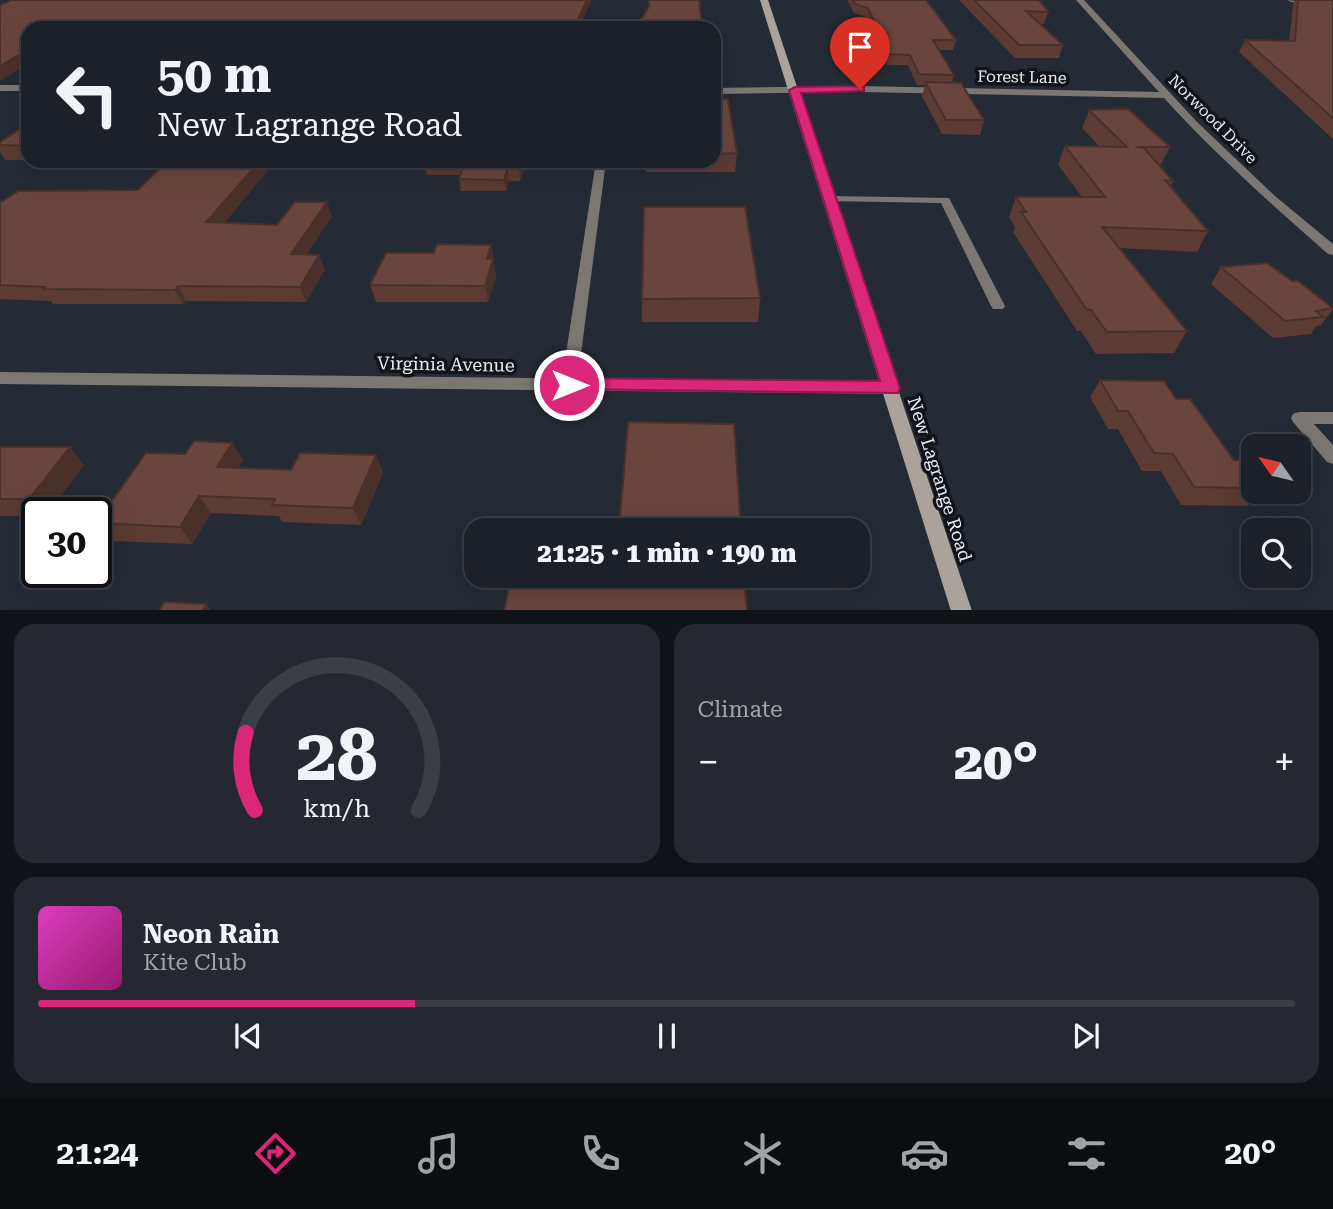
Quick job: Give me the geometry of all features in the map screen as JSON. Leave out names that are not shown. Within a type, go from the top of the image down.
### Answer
[{"type":"main road","name":"New Lagrange Road","points":[[764,0],[962,610]]},
{"type":"street","points":[[1290,0],[1333,7]]},
{"type":"street","name":"Norwood Drive","points":[[1086,2],[1165,95],[1242,172],[1333,251]]},
{"type":"street","points":[[0,88],[21,88]]},
{"type":"street","name":"Forest Lane","points":[[721,91],[1165,95]]},
{"type":"street","points":[[569,385],[600,168]]},
{"type":"street","points":[[830,199],[945,200],[998,306]]},
{"type":"street","name":"Virginia Avenue","points":[[0,378],[891,388]]},
{"type":"street","points":[[1333,418],[1299,418],[1333,457]]},
{"type":"building","points":[[12,0],[587,0],[577,21],[21,21],[21,55],[0,66],[0,5]]},
{"type":"building","points":[[649,0],[699,0],[701,21],[641,21],[649,6]]},
{"type":"building","points":[[853,0],[926,0],[956,40],[933,40],[954,75],[919,74],[910,55],[889,54],[868,8],[855,4]]},
{"type":"building","points":[[974,0],[1039,0],[1048,12],[1026,11],[1063,45],[1019,45]]},
{"type":"building","points":[[1298,0],[1333,0],[1333,118],[1245,40],[1295,41]]},
{"type":"building","points":[[925,82],[961,83],[984,120],[946,120]]},
{"type":"building","points":[[721,99],[728,99],[737,153],[721,154]]},
{"type":"building","points":[[1128,109],[1170,147],[1136,147],[1144,148],[1173,181],[1165,180],[1208,231],[1102,227],[1187,331],[1107,332],[1091,310],[1087,310],[1021,212],[1026,212],[1016,197],[1105,197],[1065,146],[1127,147],[1089,110]]},
{"type":"building","points":[[21,128],[21,146],[0,145],[0,142]]},
{"type":"building","points":[[160,168],[254,168],[206,222],[277,225],[295,202],[327,202],[291,254],[319,255],[300,287],[178,286],[175,290],[43,289],[45,287],[0,285],[0,203],[18,191],[138,190]]},
{"type":"building","points":[[462,168],[519,168],[507,169],[504,180],[459,179]]},
{"type":"building","points":[[644,207],[745,207],[760,298],[642,299]]},
{"type":"building","points":[[437,244],[491,245],[487,259],[493,259],[485,286],[370,285],[386,253],[434,253]]},
{"type":"building","points":[[1267,263],[1292,281],[1298,281],[1333,308],[1316,311],[1323,317],[1285,321],[1221,267]]},
{"type":"building","points":[[1100,380],[1164,381],[1176,399],[1190,399],[1234,460],[1241,461],[1241,488],[1194,487],[1173,454],[1154,453],[1128,411],[1118,411]]},
{"type":"building","points":[[628,422],[734,424],[740,518],[620,518]]},
{"type":"building","points":[[194,441],[232,443],[217,467],[291,470],[300,453],[376,455],[353,508],[272,505],[275,499],[199,496],[180,527],[112,524],[112,501],[146,453],[185,454]]},
{"type":"building","points":[[0,447],[70,447],[31,497],[0,499]]},
{"type":"building","points":[[509,588],[745,588],[747,610],[504,610]]},
{"type":"building","points":[[164,602],[206,604],[203,610],[160,610]]},
{"type":"route","points":[[569,385],[891,388],[795,90],[860,89]]}]
